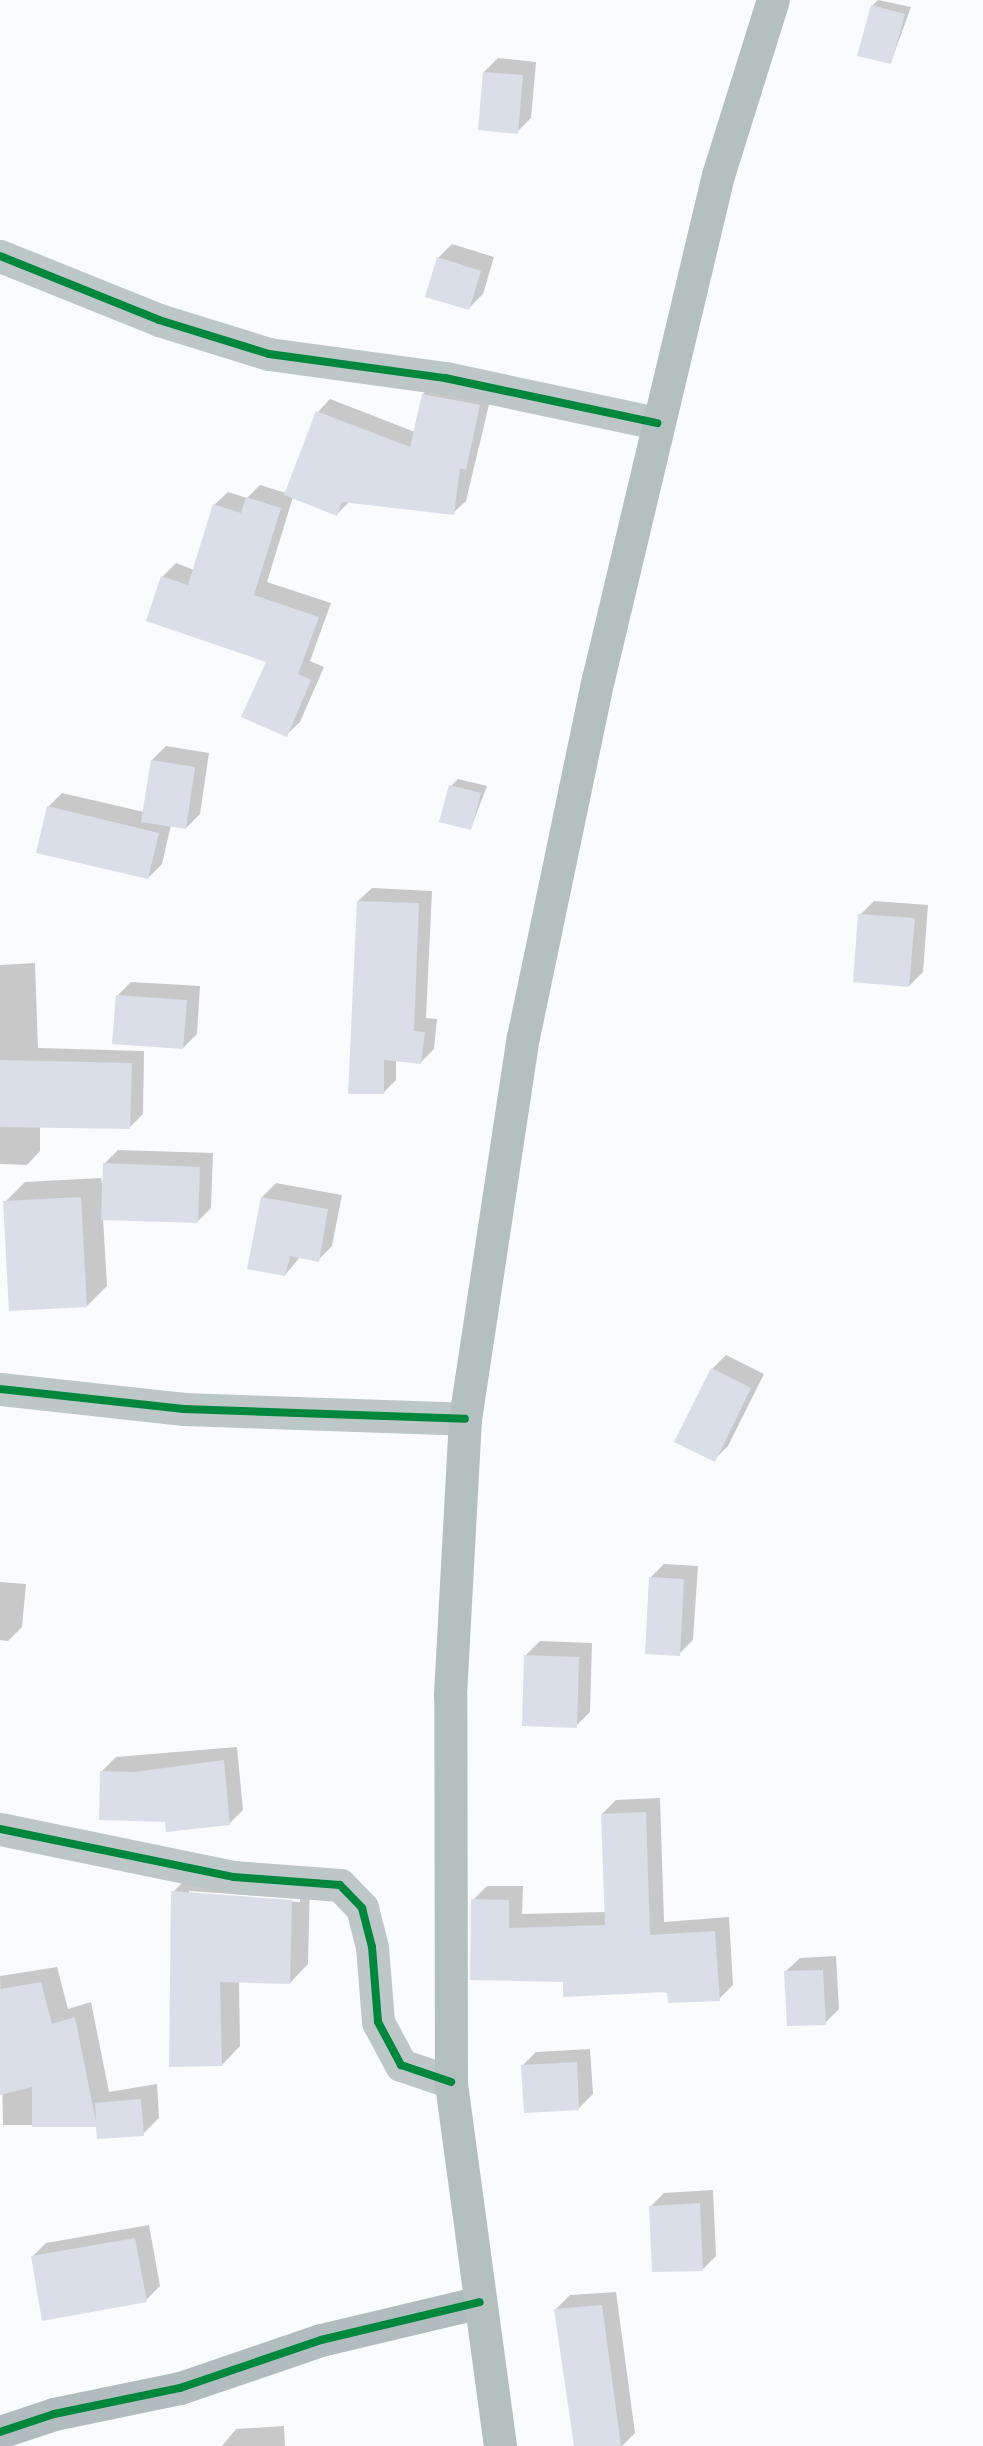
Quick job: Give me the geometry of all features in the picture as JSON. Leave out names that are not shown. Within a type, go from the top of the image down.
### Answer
[{"type":"main road","points":[[500,2446],[451,2082],[450,1695],[465,1419],[523,1036],[657,423],[718,175],[773,0]]},
{"type":"street","points":[[0,256],[159,320],[269,354],[445,378],[657,423]]},
{"type":"street","points":[[0,1389],[184,1409],[465,1419]]},
{"type":"street","points":[[0,1829],[234,1877],[340,1885],[362,1908],[372,1947],[378,2022],[401,2065],[451,2082]]},
{"type":"street","points":[[0,2432],[54,2414],[180,2388],[321,2340],[480,2301]]},
{"type":"building","points":[[871,5],[905,14],[891,64],[857,56]]},
{"type":"building","points":[[483,72],[523,75],[518,134],[478,130]]},
{"type":"building","points":[[437,257],[481,271],[469,310],[425,297]]},
{"type":"building","points":[[422,394],[480,405],[466,470],[460,468],[454,515],[342,502],[337,516],[284,495],[316,411],[410,447]]},
{"type":"building","points":[[246,497],[281,508],[254,595],[319,617],[298,674],[311,680],[287,737],[241,717],[266,662],[146,621],[161,576],[188,585],[213,504],[241,513]]},
{"type":"building","points":[[151,760],[195,767],[186,829],[141,822]]},
{"type":"building","points":[[449,785],[481,793],[471,830],[439,822]]},
{"type":"building","points":[[47,806],[159,833],[148,879],[36,853]]},
{"type":"building","points":[[357,901],[419,903],[414,1031],[425,1032],[421,1064],[384,1060],[384,1094],[348,1094]]},
{"type":"building","points":[[858,914],[915,918],[909,987],[853,982]]},
{"type":"building","points":[[116,995],[187,1000],[183,1049],[112,1044]]},
{"type":"building","points":[[0,1060],[132,1063],[130,1129],[0,1127]]},
{"type":"building","points":[[103,1163],[200,1167],[198,1223],[101,1220]]},
{"type":"building","points":[[81,1197],[87,1307],[9,1311],[3,1201]]},
{"type":"building","points":[[261,1197],[328,1209],[319,1262],[290,1256],[285,1276],[247,1269]]},
{"type":"building","points":[[711,1368],[751,1388],[715,1462],[674,1442]]},
{"type":"building","points":[[649,1577],[684,1579],[680,1656],[645,1654]]},
{"type":"building","points":[[524,1655],[579,1657],[577,1728],[522,1726]]},
{"type":"building","points":[[224,1760],[230,1825],[166,1832],[165,1822],[99,1820],[100,1771],[134,1772]]},
{"type":"building","points":[[646,1812],[650,1935],[715,1931],[720,2001],[668,2003],[667,1992],[563,1997],[563,1982],[470,1980],[471,1899],[509,1900],[509,1928],[605,1925],[601,1814]]},
{"type":"building","points":[[171,1891],[292,1900],[290,1984],[220,1982],[222,2066],[169,2067]]},
{"type":"building","points":[[823,1970],[826,2025],[787,2026],[784,1971]]},
{"type":"building","points":[[41,1982],[52,2024],[75,2017],[96,2122],[95,2103],[141,2099],[144,2136],[97,2139],[96,2127],[32,2127],[32,2087],[0,2095],[0,1989]]},
{"type":"building","points":[[577,2062],[579,2110],[524,2113],[521,2065]]},
{"type":"building","points":[[700,2203],[703,2271],[652,2272],[649,2206]]},
{"type":"building","points":[[135,2238],[147,2302],[42,2321],[31,2256]]},
{"type":"building","points":[[602,2305],[621,2446],[574,2446],[554,2309]]},
{"type":"cycle path","points":[[0,256],[159,320],[269,354],[445,378],[657,423]]},
{"type":"cycle path","points":[[0,1389],[184,1409],[465,1419]]},
{"type":"cycle path","points":[[0,1829],[234,1877],[340,1885],[362,1908],[372,1947],[378,2022],[401,2065],[451,2082]]},
{"type":"cycle path","points":[[0,2432],[54,2414],[180,2388],[321,2340],[480,2302]]}]
